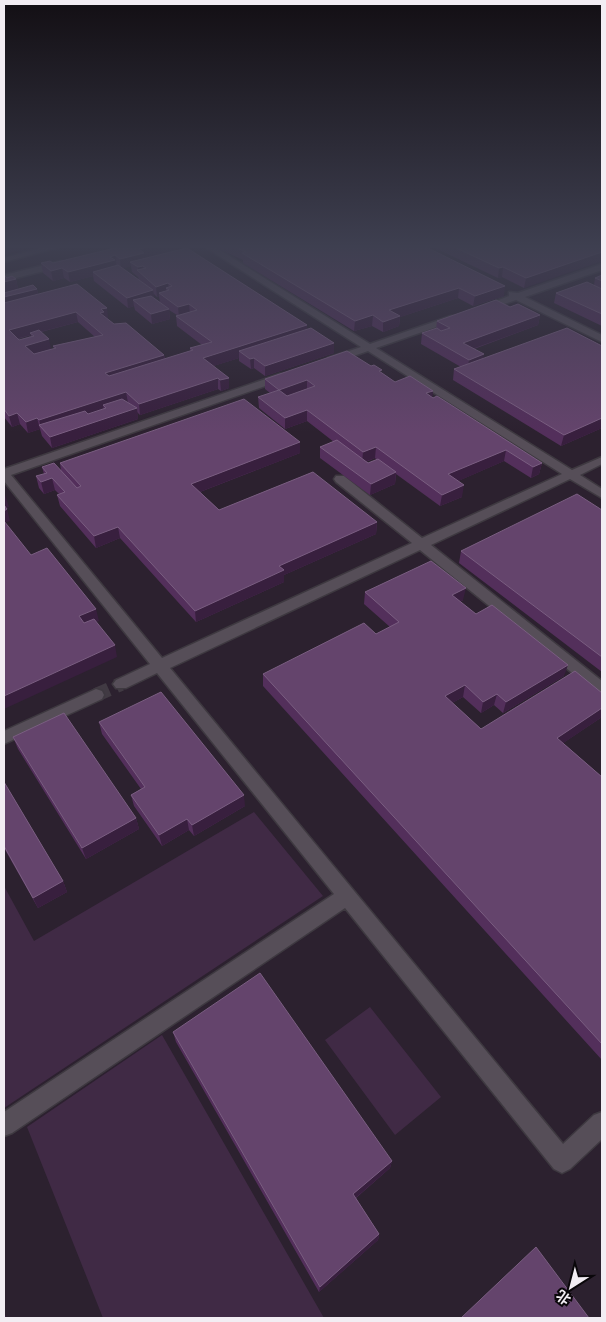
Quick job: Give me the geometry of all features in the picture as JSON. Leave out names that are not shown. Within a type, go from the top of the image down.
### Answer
[{"type":"lane","points":[[307,309],[602,494]]},
{"type":"lane","points":[[322,364],[480,309]]},
{"type":"lane","points":[[541,309],[602,339]]},
{"type":"lane","points":[[294,373],[4,473],[562,1161],[602,1123]]},
{"type":"lane","points":[[121,684],[602,460]]},
{"type":"lane","points":[[340,479],[602,689]]},
{"type":"lane","points":[[4,738],[96,695]]},
{"type":"lane","points":[[4,1125],[347,896]]},
{"type":"shaded area","points":[[4,309],[602,309],[602,1318],[4,1318]]},
{"type":"shaded area","points":[[254,812],[323,896],[4,1108],[4,886],[34,941]]},
{"type":"shaded area","points":[[370,1007],[441,1097],[395,1135],[325,1040]]},
{"type":"shaded area","points":[[162,1035],[324,1318],[103,1318],[27,1127]]},
{"type":"building","points":[[4,309],[103,309],[101,309],[104,312],[100,313],[114,324],[126,323],[164,355],[105,373],[109,376],[193,350],[190,348],[212,342],[176,316],[197,310],[195,309],[282,309],[307,325],[203,358],[229,378],[220,380],[218,378],[139,404],[126,392],[39,420],[37,418],[26,422],[17,413],[9,416],[4,409]],"holes":[[[76,312],[103,335],[53,346],[56,348],[34,354],[25,346],[49,339],[39,330],[30,333],[34,336],[19,340],[9,330]]]},
{"type":"building","points":[[144,309],[169,309],[151,314]]},
{"type":"building","points":[[335,309],[393,309],[389,310],[400,316],[383,322],[373,315],[355,321]]},
{"type":"building","points":[[472,309],[527,309],[540,315],[463,343],[484,354],[469,360],[422,333],[437,328],[441,331],[450,328],[437,321]]},
{"type":"building","points":[[590,309],[602,309],[602,314]]},
{"type":"building","points":[[311,328],[334,343],[265,366],[239,351]]},
{"type":"building","points":[[567,328],[602,346],[602,418],[564,435],[454,369]]},
{"type":"building","points":[[347,351],[371,366],[374,365],[382,370],[379,371],[395,382],[410,376],[433,391],[426,393],[433,398],[437,396],[542,463],[533,467],[506,450],[448,474],[464,485],[442,495],[376,447],[363,452],[307,410],[285,418],[258,397],[279,390],[265,379]],"holes":[[[307,380],[315,386],[287,396],[279,390]]]},
{"type":"building","points":[[122,399],[137,408],[50,437],[39,425],[85,411],[88,414],[106,408],[103,405]]},
{"type":"building","points":[[244,399],[300,442],[191,484],[219,510],[313,472],[377,522],[279,566],[284,570],[195,611],[118,527],[94,536],[57,495],[65,492],[52,478],[41,482],[36,476],[47,473],[42,467],[54,463],[77,488],[81,486],[60,463]]},
{"type":"building","points":[[337,440],[368,463],[378,459],[396,472],[371,484],[320,447]]},
{"type":"building","points":[[577,494],[602,510],[602,657],[461,551]]},
{"type":"building","points":[[4,521],[31,555],[47,548],[96,609],[79,616],[84,623],[94,619],[115,645],[4,696]]},
{"type":"building","points":[[431,561],[466,588],[452,595],[476,614],[492,605],[568,665],[506,702],[497,694],[483,702],[465,685],[445,696],[481,729],[575,671],[602,693],[602,708],[557,738],[602,777],[602,1044],[263,674],[364,623],[376,634],[399,622],[365,592]]},
{"type":"building","points":[[161,692],[244,795],[192,825],[187,819],[159,835],[131,795],[145,787],[99,722]]},
{"type":"building","points":[[64,713],[136,818],[82,848],[13,737]]},
{"type":"building","points":[[4,782],[63,881],[33,898],[4,846]]},
{"type":"building","points":[[260,973],[392,1161],[353,1194],[379,1234],[320,1287],[173,1032]]},
{"type":"building","points":[[536,1247],[589,1318],[461,1318]]},
{"type":"tunnel","points":[[96,695],[121,684]]}]
